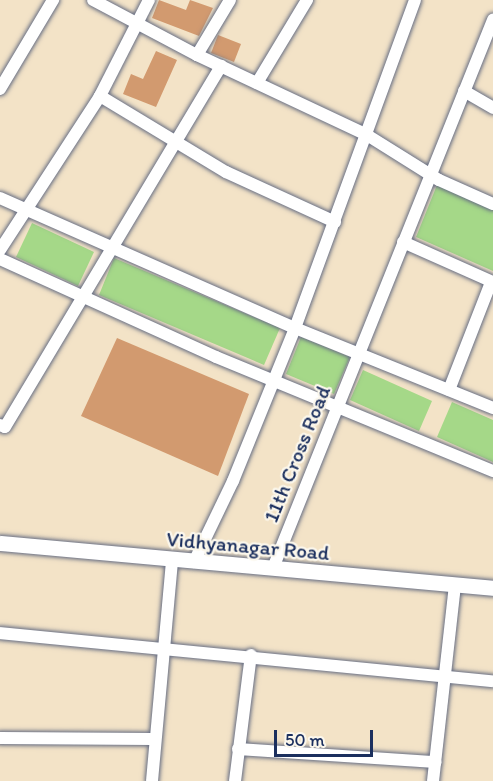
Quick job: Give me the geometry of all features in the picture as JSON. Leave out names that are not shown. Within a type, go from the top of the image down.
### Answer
[{"type":"street","points":[[0,89],[53,0]]},
{"type":"street","points":[[93,0],[197,55],[367,135],[431,174],[493,204]]},
{"type":"street","points":[[0,250],[24,209],[100,96],[150,0]]},
{"type":"street","points":[[197,55],[230,0]]},
{"type":"street","points":[[256,83],[307,0]]},
{"type":"street","points":[[194,562],[233,481],[295,328],[415,0]]},
{"type":"street","name":"11th Cross Road","points":[[273,568],[493,20]]},
{"type":"street","points":[[0,425],[5,427],[81,296],[221,66]]},
{"type":"street","points":[[464,91],[493,108]]},
{"type":"street","points":[[100,96],[226,171],[334,222]]},
{"type":"street","points":[[0,198],[295,328],[493,408]]},
{"type":"street","points":[[403,242],[492,282],[449,390]]},
{"type":"street","points":[[0,259],[272,380],[493,471]]},
{"type":"street","name":"Vidhyanagar Road","points":[[0,543],[172,561],[493,588]]},
{"type":"street","points":[[152,781],[153,739],[165,647],[172,561]]},
{"type":"street","points":[[434,781],[448,676],[455,585]]},
{"type":"street","points":[[0,633],[251,655],[493,681]]},
{"type":"street","points":[[235,781],[251,655]]},
{"type":"street","points":[[0,738],[153,739]]},
{"type":"street","points":[[238,749],[436,762]]},
{"type":"green space","points":[[439,180],[493,209],[493,271],[416,237]]},
{"type":"green space","points":[[32,223],[94,252],[78,286],[16,257]]},
{"type":"green space","points":[[114,258],[280,328],[264,365],[99,295]]},
{"type":"green space","points":[[301,337],[350,357],[334,394],[286,374]]},
{"type":"green space","points":[[363,370],[432,401],[419,431],[350,400]]},
{"type":"green space","points":[[452,402],[493,420],[493,462],[437,437]]},
{"type":"building","points":[[159,0],[186,10],[190,0],[213,8],[199,36],[152,18]]},
{"type":"building","points":[[218,35],[241,44],[234,62],[211,53]]},
{"type":"building","points":[[156,51],[177,60],[156,107],[123,94],[131,74],[143,79]]},
{"type":"building","points":[[117,338],[249,394],[218,476],[81,416]]}]
